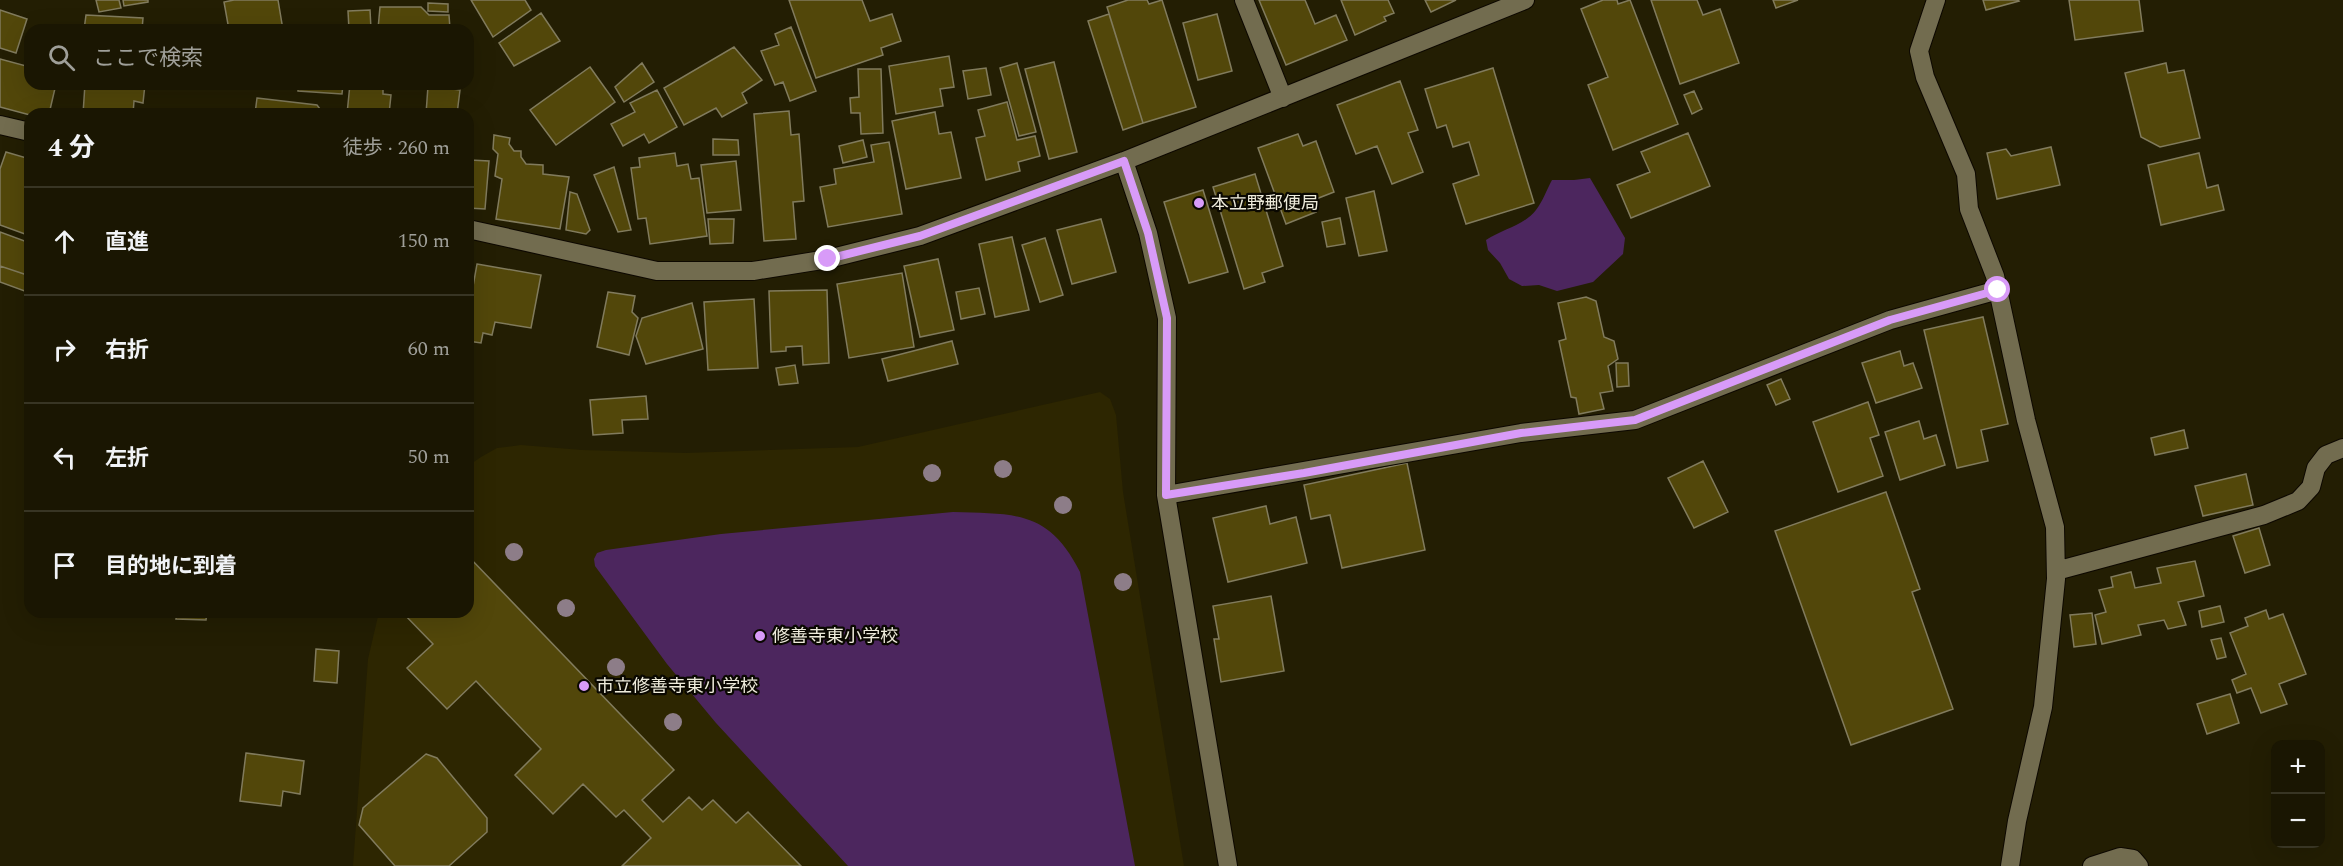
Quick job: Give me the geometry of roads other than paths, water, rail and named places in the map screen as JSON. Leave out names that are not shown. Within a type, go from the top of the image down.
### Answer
[{"type":"street","points":[[1244,0],[1282,98]]},
{"type":"street","points":[[474,230],[657,271],[753,271],[828,259],[920,236],[1124,161],[1526,0]]},
{"type":"street","points":[[1936,0],[1919,51],[1925,77],[1966,174],[1969,209],[1995,276],[2026,420],[2055,527],[2056,571],[2043,707],[2017,821],[2010,866]]},
{"type":"street","points":[[0,125],[24,131]]},
{"type":"street","points":[[1124,161],[1148,233],[1167,318],[1166,495],[1228,866]]},
{"type":"street","points":[[1166,495],[1304,473],[1521,433],[1635,420],[1890,320],[1998,290]]},
{"type":"street","points":[[2056,571],[2264,514],[2298,501],[2311,488],[2316,468],[2326,455],[2343,448]]},
{"type":"street","points":[[2092,866],[2120,857],[2133,859],[2139,866]]},
{"type":"place","name":"本立野郵便局","points":[[1199,203]]},
{"type":"place","name":"修善寺東小学校","points":[[760,636]]},
{"type":"place","name":"市立修善寺東小学校","points":[[584,686]]}]
